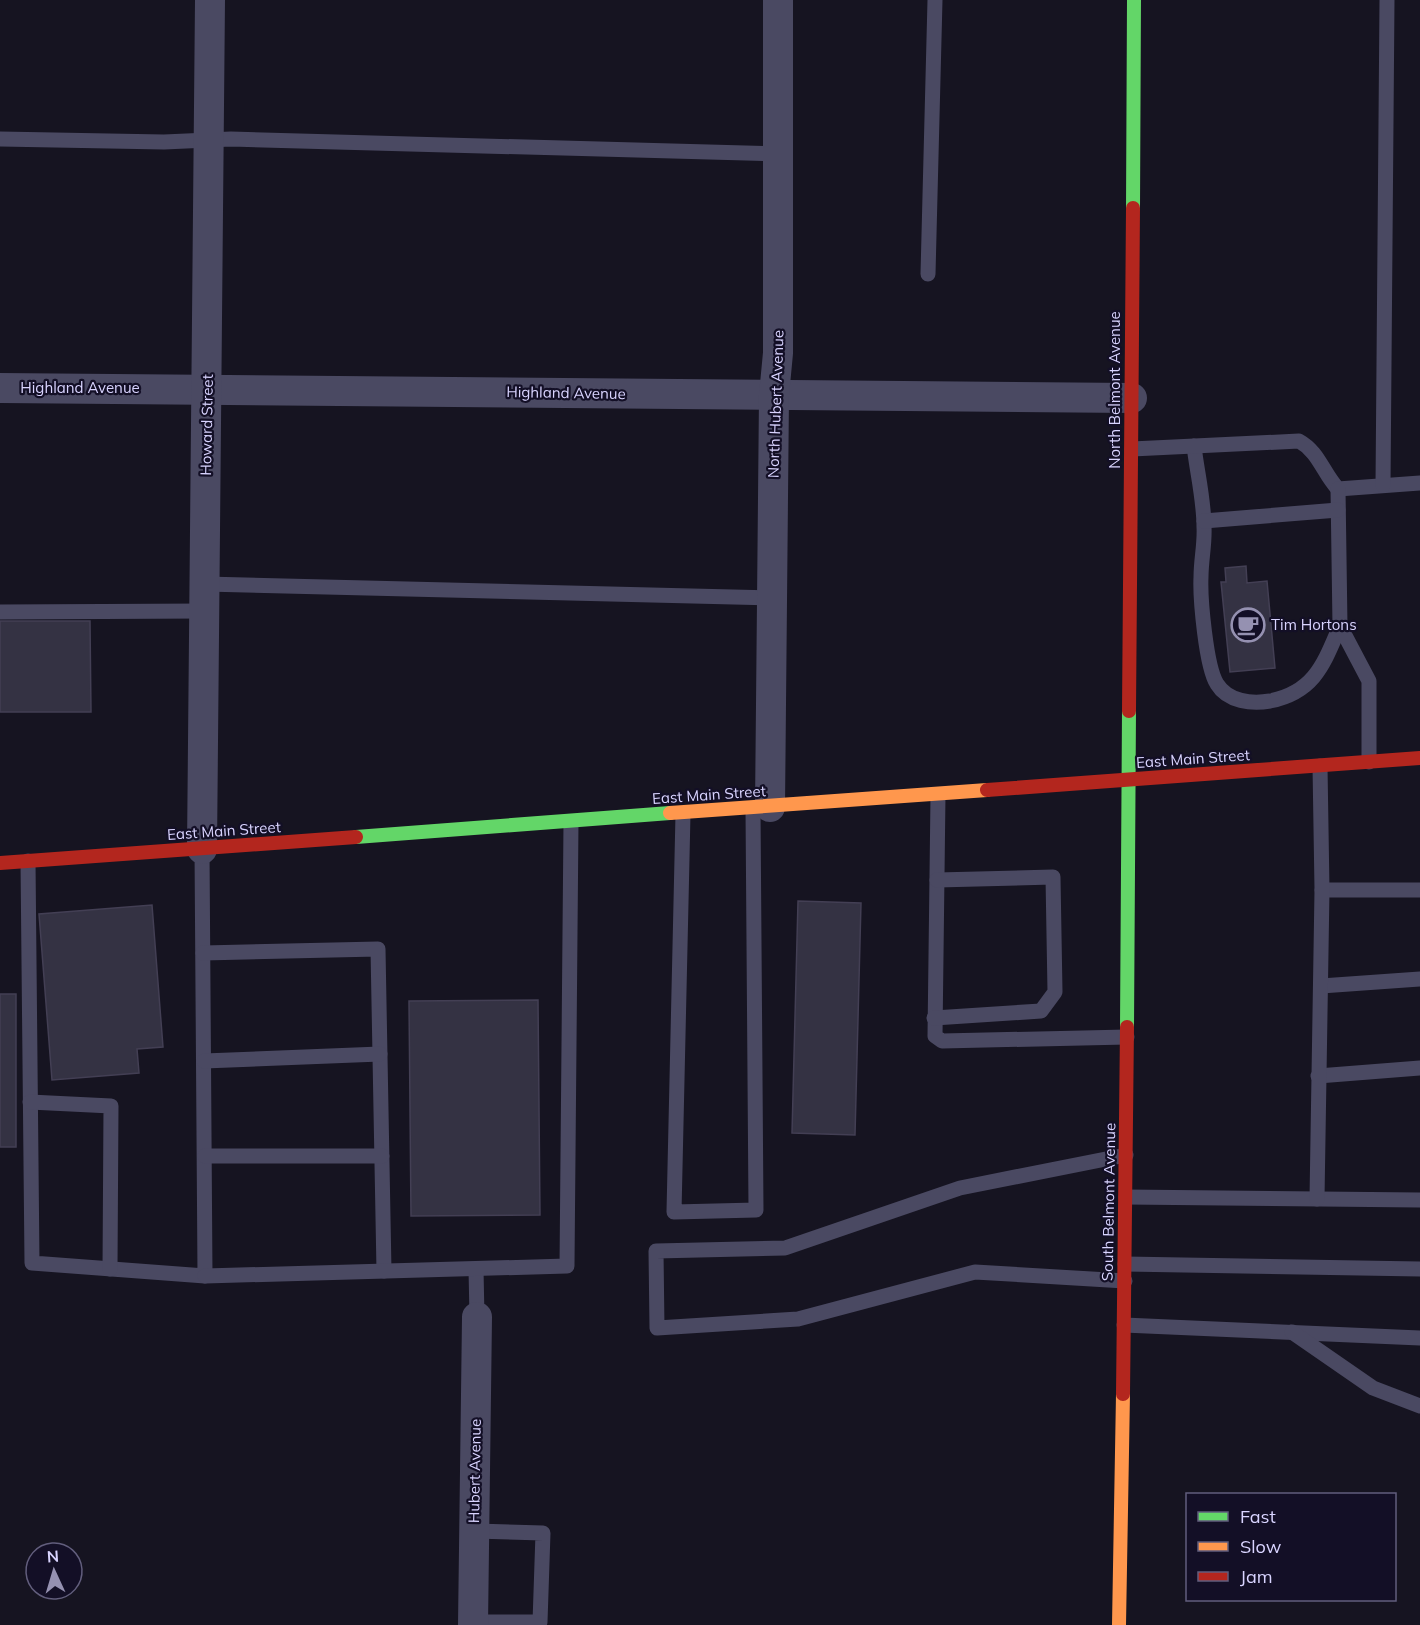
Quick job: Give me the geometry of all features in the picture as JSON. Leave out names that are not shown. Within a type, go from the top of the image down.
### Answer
[{"type":"main road","name":"North Belmont Avenue","points":[[1129,780],[1134,0]]},
{"type":"main road","name":"East Main Street","points":[[0,863],[1420,758]]},
{"type":"main road","name":"South Belmont Avenue","points":[[1119,1625],[1126,1197],[1129,780]]},
{"type":"street","name":"Howard Street","points":[[202,849],[210,0]]},
{"type":"street","name":"North Hubert Avenue","points":[[762,808],[772,598],[774,395],[778,353],[778,0]]},
{"type":"street","name":"Highland Avenue","points":[[0,388],[1132,398]]},
{"type":"street","name":"Hubert Avenue","points":[[473,1624],[477,1317]]},
{"type":"lane","points":[[928,274],[935,0]]},
{"type":"lane","points":[[1383,485],[1388,0]]},
{"type":"lane","points":[[0,139],[164,142],[209,140],[778,154]]},
{"type":"lane","points":[[1132,449],[1194,446],[1299,441],[1310,447],[1325,476],[1338,489],[1340,626],[1319,674],[1298,691],[1278,699],[1255,703],[1229,697],[1217,685],[1209,661],[1200,580],[1204,521],[1194,446]]},
{"type":"lane","points":[[1338,489],[1420,483]]},
{"type":"lane","points":[[1204,521],[1338,510]]},
{"type":"lane","points":[[0,612],[205,598],[772,598]]},
{"type":"lane","points":[[1340,626],[1369,681],[1369,762]]},
{"type":"lane","points":[[1317,1199],[1322,890],[1320,766]]},
{"type":"lane","points":[[938,795],[935,1036],[942,1041],[1127,1037]]},
{"type":"lane","points":[[683,814],[674,1212],[756,1210],[762,808]]},
{"type":"lane","points":[[28,861],[32,1263],[206,1276],[567,1266],[571,822]]},
{"type":"lane","points":[[202,849],[206,1276]]},
{"type":"lane","points":[[934,1018],[1041,1011],[1048,1005],[1055,992],[1053,877],[937,880]]},
{"type":"lane","points":[[1322,890],[1420,890]]},
{"type":"lane","points":[[203,953],[378,949],[384,1271]]},
{"type":"lane","points":[[1321,986],[1420,979]]},
{"type":"lane","points":[[204,1060],[380,1054]]},
{"type":"lane","points":[[1318,1076],[1420,1068]]},
{"type":"lane","points":[[30,1102],[111,1106],[110,1269]]},
{"type":"lane","points":[[1125,1281],[975,1272],[798,1319],[657,1328],[656,1251],[785,1248],[960,1188],[1126,1155]]},
{"type":"lane","points":[[205,1156],[382,1156]]},
{"type":"lane","points":[[1126,1197],[1420,1200]]},
{"type":"lane","points":[[1125,1264],[1420,1269]]},
{"type":"lane","points":[[476,1269],[477,1317]]},
{"type":"lane","points":[[1124,1325],[1420,1338]]},
{"type":"lane","points":[[1292,1332],[1373,1388],[1420,1406]]},
{"type":"lane","points":[[473,1624],[540,1622],[543,1533],[475,1531]]},
{"type":"building","name":"Tim Hortons","points":[[1246,566],[1247,583],[1267,581],[1275,668],[1230,672],[1221,582],[1226,582],[1225,568]]},
{"type":"building","points":[[0,621],[90,621],[91,712],[0,712]]},
{"type":"building","points":[[798,901],[861,903],[855,1135],[792,1133]]},
{"type":"building","points":[[152,905],[163,1047],[137,1049],[139,1073],[52,1080],[39,914]]},
{"type":"building","points":[[0,994],[16,994],[16,1147],[0,1147]]},
{"type":"building","points":[[538,1000],[540,1215],[411,1216],[409,1001]]},
{"type":"traffic: fast","points":[[1133,208],[1134,0]]},
{"type":"traffic: fast","points":[[1127,1027],[1129,711]]},
{"type":"traffic: fast","points":[[356,837],[670,813]]},
{"type":"traffic: slow","points":[[670,813],[987,790]]},
{"type":"traffic: slow","points":[[1119,1625],[1123,1394]]},
{"type":"traffic: jam","points":[[1129,711],[1133,208]]},
{"type":"traffic: jam","points":[[987,790],[1420,758]]},
{"type":"traffic: jam","points":[[0,863],[356,837]]},
{"type":"traffic: jam","points":[[1123,1394],[1127,1027]]},
{"type":"place","name":"Tim Hortons","points":[[1248,625]]}]
